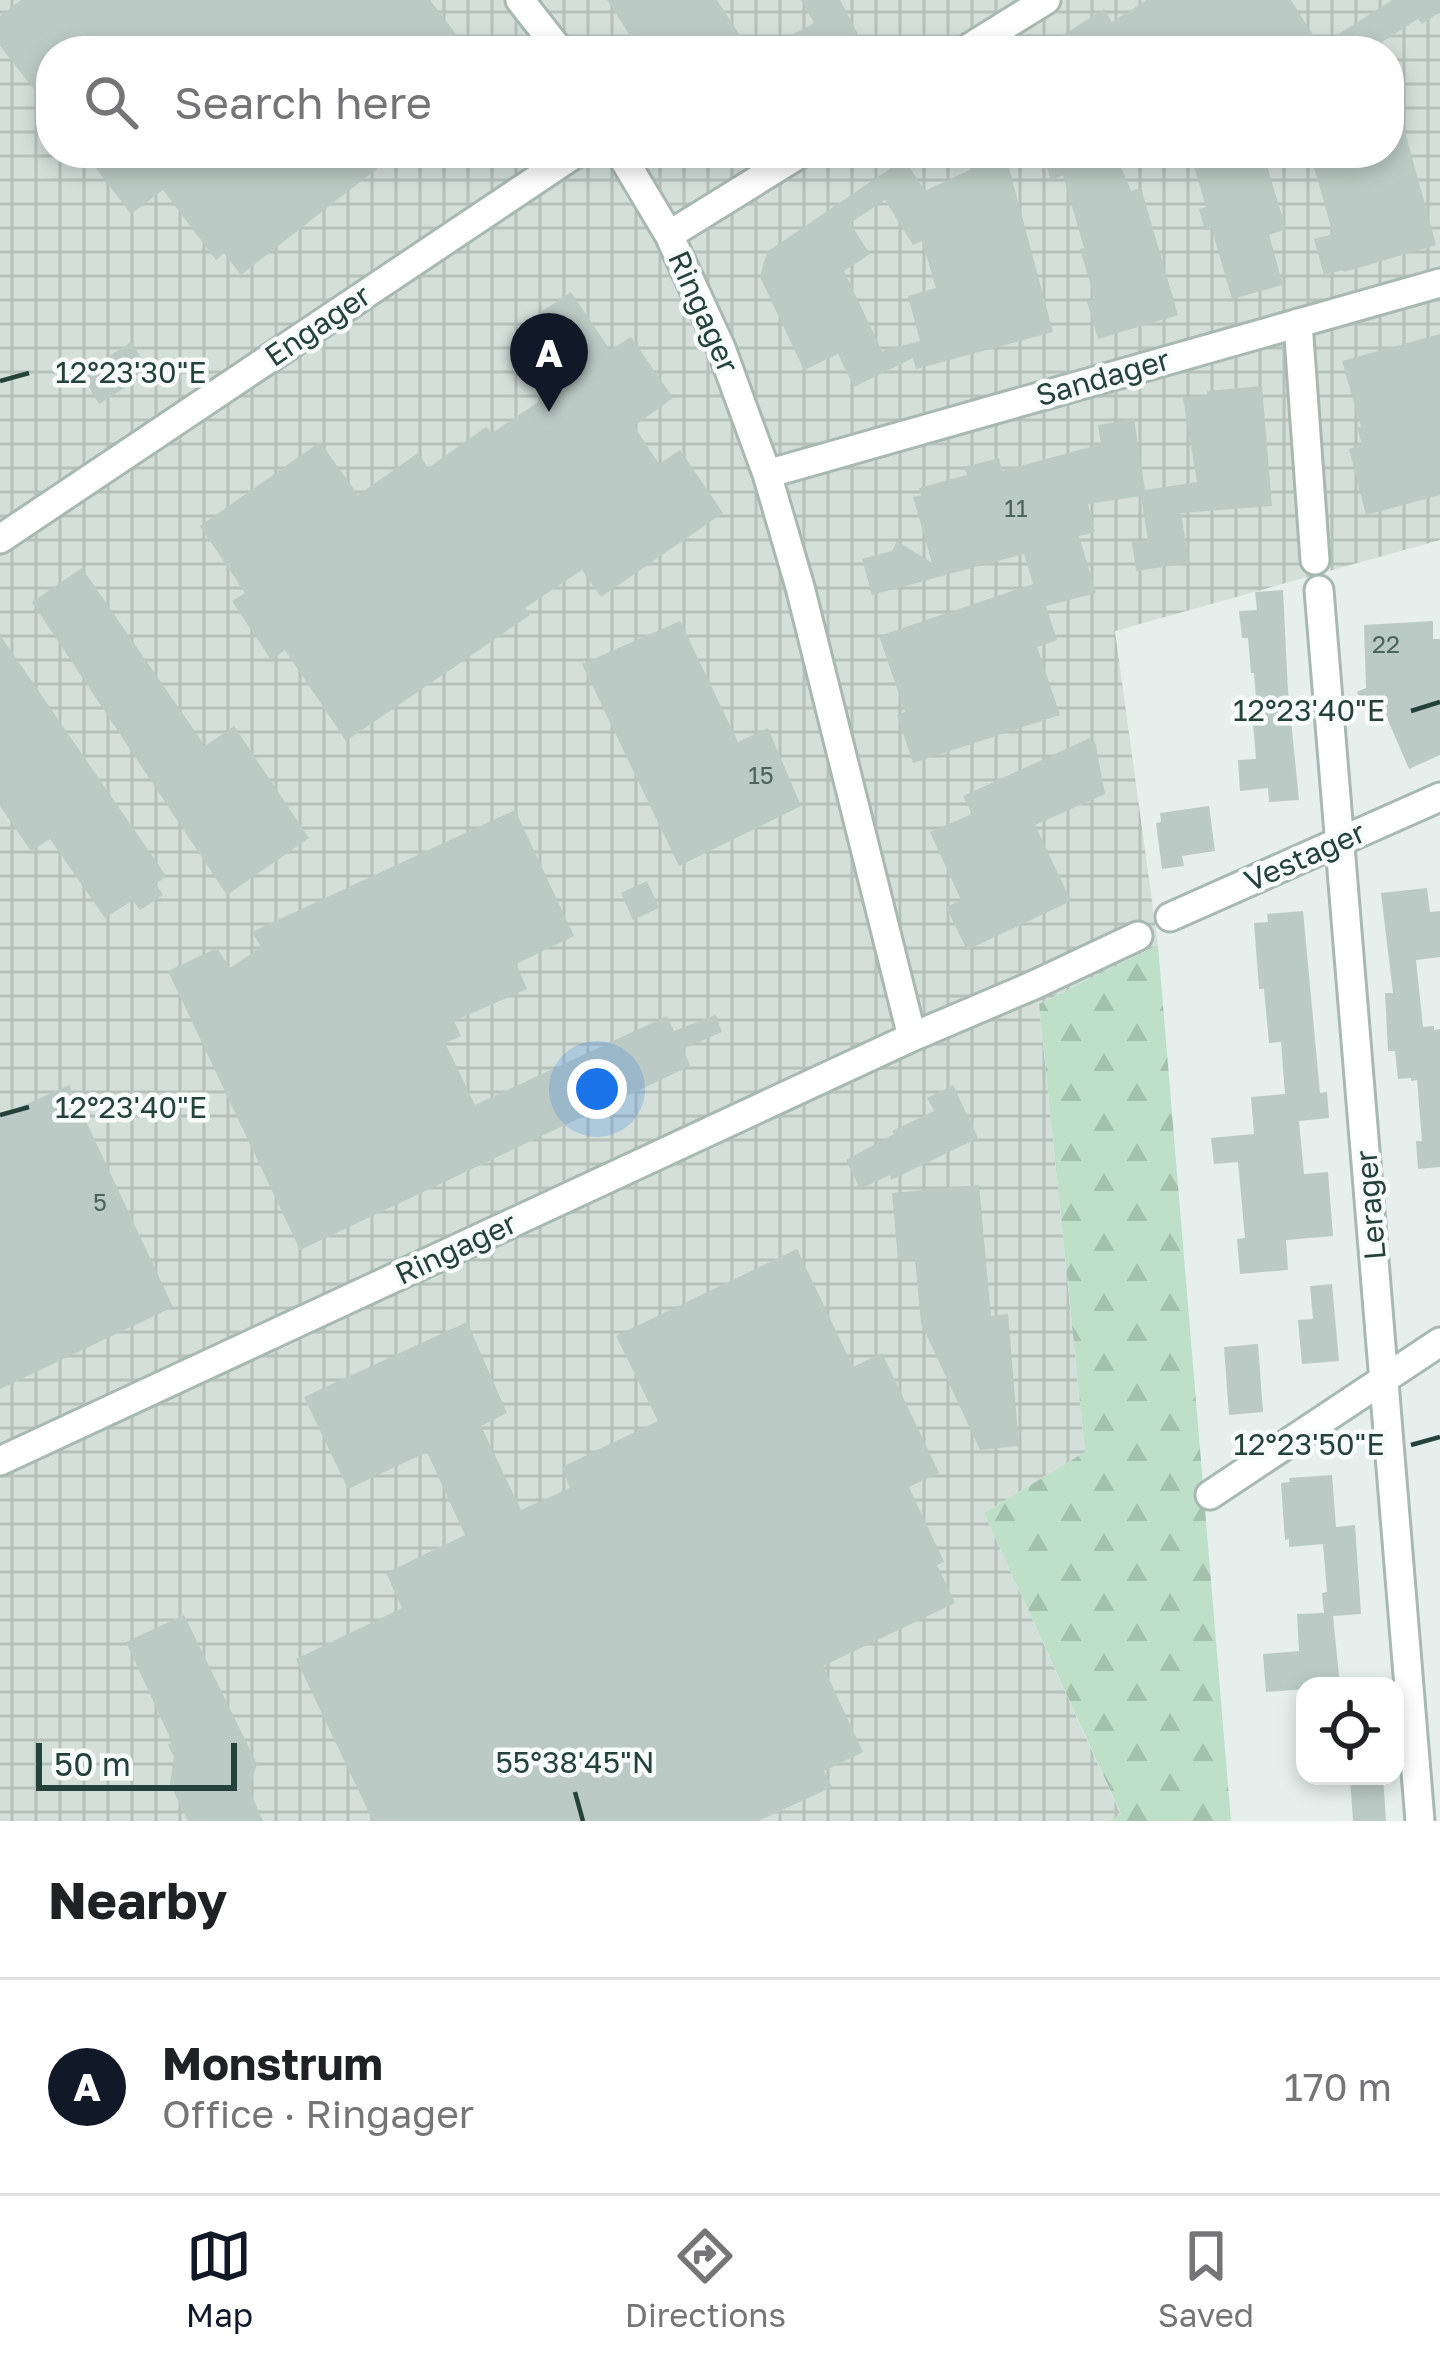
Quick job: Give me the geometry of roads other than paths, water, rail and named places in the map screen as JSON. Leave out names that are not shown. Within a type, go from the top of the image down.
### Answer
[{"type":"street","points":[[520,0],[548,36]]},
{"type":"street","points":[[988,36],[1046,0]]},
{"type":"street","name":"Engager","points":[[0,539],[554,168]]},
{"type":"street","name":"Ringager","points":[[629,168],[669,236],[721,348],[767,474],[800,586],[912,1037]]},
{"type":"street","points":[[669,236],[777,168]]},
{"type":"street","name":"Sandager","points":[[767,474],[1440,284]]},
{"type":"street","points":[[1298,322],[1316,560]]},
{"type":"street","name":"Lerager","points":[[1319,590],[1420,1821]]},
{"type":"street","name":"Vestager","points":[[1170,917],[1440,797]]},
{"type":"street","name":"Ringager","points":[[0,1461],[1138,936]]},
{"type":"street","points":[[1210,1495],[1440,1342]]},
{"type":"place","name":"Monstrum","points":[[549,412]]}]
